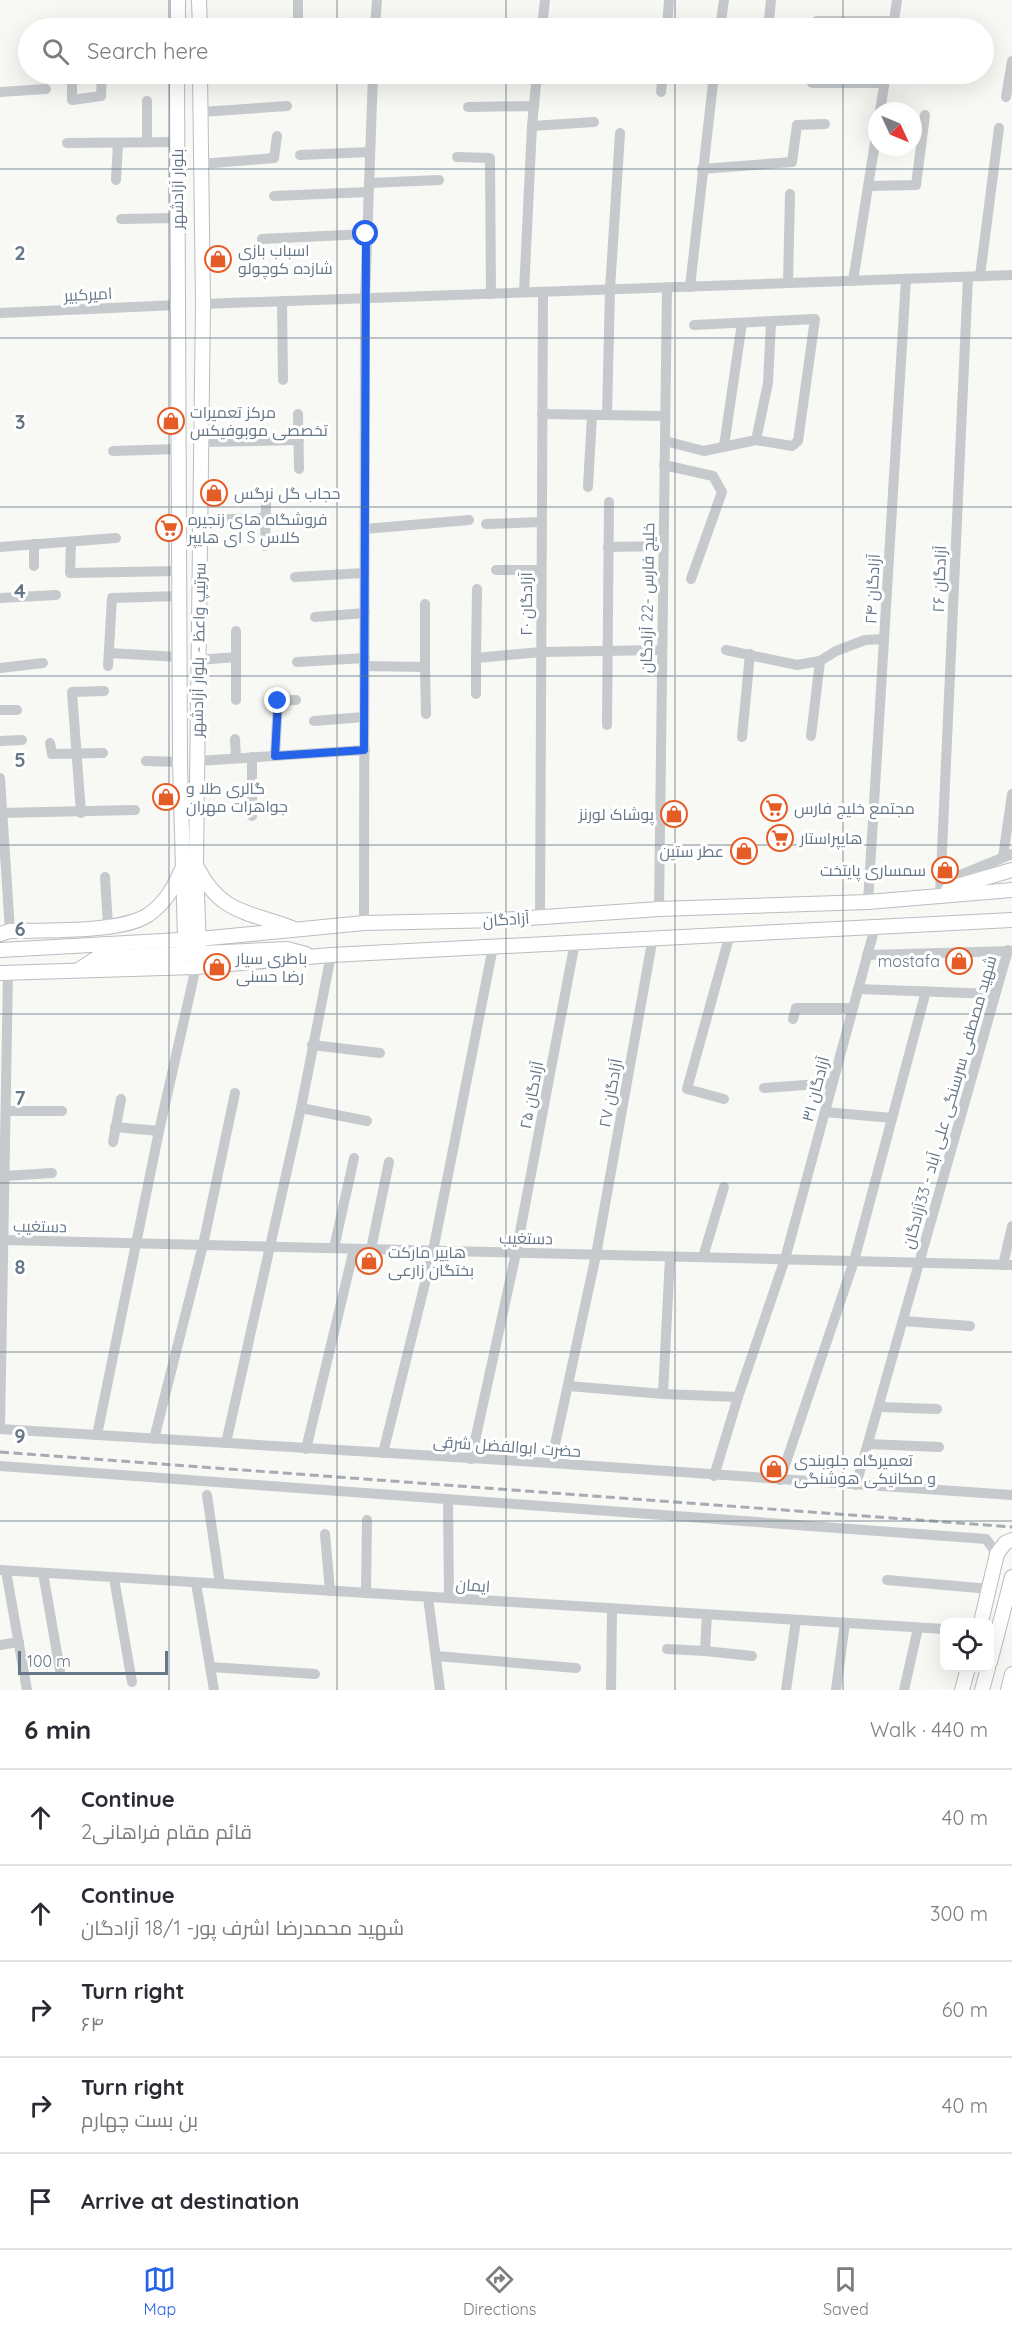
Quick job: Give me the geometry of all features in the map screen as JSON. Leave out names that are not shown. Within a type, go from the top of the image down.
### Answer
[{"type":"main road","points":[[178,0],[178,18]]},
{"type":"main road","points":[[200,0],[200,18]]},
{"type":"main road","name":"بلوار آزادشهر","points":[[177,84],[177,305]]},
{"type":"main road","name":"سرتیپ واعظ - بلوار آزادشهر","points":[[192,946],[196,864],[203,304],[200,84]]},
{"type":"main road","name":"سرتیپ واعظ - بلوار آزادشهر","points":[[177,305],[182,869],[192,946]]},
{"type":"main road","points":[[196,864],[204,881],[230,907],[297,930]]},
{"type":"main road","points":[[5,933],[134,922],[147,915],[171,894],[182,869]]},
{"type":"main road","points":[[940,889],[1012,870]]},
{"type":"main road","name":"آزادگان","points":[[0,950],[192,946],[297,930],[364,923],[501,920],[659,909],[868,902],[940,889],[1012,890]]},
{"type":"main road","name":"آزادگان","points":[[4,973],[196,967],[331,955],[1012,920]]},
{"type":"main road","points":[[963,921],[1012,926]]},
{"type":"main road","points":[[79,969],[97,958],[192,946],[287,949],[317,957]]},
{"type":"main road","points":[[982,1618],[997,1554],[1005,1543],[1012,1540]]},
{"type":"main road","points":[[994,1647],[1012,1577]]},
{"type":"main road","points":[[962,1690],[967,1672]]},
{"type":"main road","points":[[982,1690],[987,1672]]},
{"type":"main road","points":[[1008,1690],[1012,1674]]},
{"type":"street","points":[[298,0],[298,18]]},
{"type":"street","points":[[375,18],[376,0]]},
{"type":"street","points":[[543,18],[545,0]]},
{"type":"street","points":[[668,18],[669,0]]},
{"type":"street","points":[[721,18],[724,0]]},
{"type":"street","points":[[769,18],[771,0]]},
{"type":"street","points":[[895,18],[897,0]]},
{"type":"street","points":[[1006,97],[1012,61]]},
{"type":"street","points":[[72,84],[72,100],[101,96],[102,84]]},
{"type":"street","points":[[364,923],[365,298],[372,84]]},
{"type":"street","points":[[524,292],[536,84]]},
{"type":"street","points":[[662,84],[662,92]]},
{"type":"street","points":[[690,286],[713,84]]},
{"type":"street","points":[[881,102],[884,84]]},
{"type":"street","points":[[0,93],[46,89]]},
{"type":"street","points":[[147,101],[147,142]]},
{"type":"street","points":[[201,112],[287,106]]},
{"type":"street","points":[[468,107],[534,106]]},
{"type":"street","points":[[868,186],[916,185],[925,115]]},
{"type":"street","points":[[532,126],[594,122]]},
{"type":"street","points":[[702,169],[792,162],[797,125],[825,124]]},
{"type":"street","points":[[980,276],[999,128]]},
{"type":"street","points":[[607,415],[610,289],[620,133]]},
{"type":"street","points":[[201,164],[274,158],[277,136]]},
{"type":"street","points":[[67,143],[177,142]]},
{"type":"street","points":[[116,180],[118,143]]},
{"type":"street","points":[[300,155],[369,152]]},
{"type":"street","points":[[853,281],[873,156]]},
{"type":"street","points":[[457,157],[490,158],[491,294]]},
{"type":"street","points":[[274,196],[439,180]]},
{"type":"street","points":[[788,283],[790,194]]},
{"type":"street","points":[[121,219],[177,218]]},
{"type":"street","points":[[262,239],[366,234]]},
{"type":"street","points":[[203,304],[1012,275]]},
{"type":"street","name":"۲۶ آزادگان","points":[[940,889],[968,277]]},
{"type":"street","name":"۲۴ آزادگان","points":[[868,902],[906,279]]},
{"type":"street","name":"خلیج فارس -22 آزادگان","points":[[659,909],[667,287]]},
{"type":"street","name":"۲۰ آزادگان","points":[[540,917],[543,292]]},
{"type":"street","points":[[282,301],[283,380]]},
{"type":"street","name":"امیرکبیر","points":[[0,313],[177,305]]},
{"type":"street","points":[[665,441],[704,451],[756,440],[792,446],[798,441],[815,319],[694,325]]},
{"type":"street","points":[[756,440],[768,382],[771,322]]},
{"type":"street","points":[[724,446],[742,323]]},
{"type":"street","points":[[298,414],[299,469]]},
{"type":"street","points":[[542,414],[665,416]]},
{"type":"street","points":[[588,487],[592,415]]},
{"type":"street","points":[[201,442],[299,440]]},
{"type":"street","points":[[113,452],[178,449]]},
{"type":"street","points":[[664,465],[713,476],[722,492],[691,579]]},
{"type":"street","points":[[265,546],[266,502]]},
{"type":"street","points":[[608,724],[609,502]]},
{"type":"street","points":[[200,520],[265,518]]},
{"type":"street","points":[[365,529],[469,520]]},
{"type":"street","points":[[486,524],[542,522]]},
{"type":"street","points":[[0,547],[117,538]]},
{"type":"street","points":[[70,542],[70,573],[179,571]]},
{"type":"street","points":[[34,544],[34,566]]},
{"type":"street","points":[[608,547],[663,546]]},
{"type":"street","points":[[496,570],[542,570]]},
{"type":"street","points":[[294,577],[364,573]]},
{"type":"street","points":[[476,694],[477,589]]},
{"type":"street","points":[[0,598],[56,595]]},
{"type":"street","points":[[108,666],[112,598],[179,596]]},
{"type":"street","points":[[425,604],[426,714]]},
{"type":"street","points":[[315,617],[364,613]]},
{"type":"street","points":[[236,631],[236,700]]},
{"type":"street","points":[[726,650],[797,665],[820,661],[836,651],[865,639],[884,639]]},
{"type":"street","points":[[476,658],[541,652],[661,650]]},
{"type":"street","points":[[109,653],[179,657]]},
{"type":"street","points":[[742,737],[750,654]]},
{"type":"street","points":[[198,660],[236,657]]},
{"type":"street","points":[[811,736],[820,661]]},
{"type":"street","points":[[297,662],[364,662],[425,667]]},
{"type":"street","points":[[0,668],[43,663]]},
{"type":"street","points":[[81,813],[72,692],[104,691]]},
{"type":"street","points":[[275,756],[278,701],[296,700]]},
{"type":"street","points":[[0,710],[17,710]]},
{"type":"street","points":[[314,720],[364,717]]},
{"type":"street","points":[[235,739],[236,759]]},
{"type":"street","points":[[0,741],[22,740]]},
{"type":"street","points":[[50,743],[52,754],[103,753]]},
{"type":"street","points":[[197,761],[364,750]]},
{"type":"street","points":[[252,757],[254,816]]},
{"type":"street","points":[[146,761],[180,762]]},
{"type":"street","points":[[0,778],[5,933]]},
{"type":"street","points":[[940,889],[1007,856],[1012,794]]},
{"type":"street","points":[[1,813],[135,810]]},
{"type":"street","points":[[105,877],[108,926]]},
{"type":"street","name":"۳۱ آزادگان","points":[[714,1476],[785,1259],[875,927]]},
{"type":"street","points":[[724,1099],[687,1089],[730,934]]},
{"type":"street","name":"۲۷ آزادگان","points":[[551,1463],[596,1255],[653,937]]},
{"type":"street","name":"۲۵ آزادگان","points":[[471,1459],[516,1253],[575,942]]},
{"type":"street","points":[[383,1453],[433,1251],[493,947]]},
{"type":"street","points":[[867,955],[1010,950]]},
{"type":"street","name":"شهید مصطفی سرسنگی علی آباد - 33آزادگان","points":[[856,1485],[995,994],[1010,950]]},
{"type":"street","points":[[226,1443],[301,1108],[331,955]]},
{"type":"street","points":[[97,1435],[159,1131],[196,967]]},
{"type":"street","points":[[0,1429],[2,1197],[5,1176],[6,1111],[4,973]]},
{"type":"street","points":[[858,989],[995,994]]},
{"type":"street","points":[[780,1480],[854,1261],[926,991]]},
{"type":"street","points":[[793,1019],[796,1008],[853,1008]]},
{"type":"street","points":[[312,1046],[380,1053]]},
{"type":"street","points":[[764,1088],[832,1083]]},
{"type":"street","points":[[154,1439],[203,1245],[235,1093]]},
{"type":"street","points":[[113,1142],[121,1099]]},
{"type":"street","points":[[301,1108],[368,1121]]},
{"type":"street","points":[[6,1111],[62,1111]]},
{"type":"street","points":[[825,1112],[892,1118]]},
{"type":"street","points":[[115,1127],[159,1131]]},
{"type":"street","points":[[334,1248],[354,1158]]},
{"type":"street","points":[[371,1249],[389,1162]]},
{"type":"street","points":[[5,1176],[52,1173]]},
{"type":"street","points":[[703,1257],[724,1187]]},
{"type":"street","points":[[1007,1265],[1012,1226]]},
{"type":"street","name":"دستغیب","points":[[3,1240],[1007,1265]]},
{"type":"street","points":[[306,1449],[354,1249]]},
{"type":"street","points":[[663,1394],[670,1257]]},
{"type":"street","points":[[903,1321],[970,1326]]},
{"type":"street","points":[[569,1386],[663,1394],[738,1397]]},
{"type":"street","points":[[879,1407],[937,1409]]},
{"type":"street","name":"حضرت ابوالفضل شرقی","points":[[0,1429],[551,1463],[1012,1495]]},
{"type":"street","points":[[868,1444],[939,1447]]},
{"type":"street","points":[[0,1466],[986,1539],[997,1554]]},
{"type":"street","points":[[207,1495],[220,1584]]},
{"type":"street","points":[[448,1499],[449,1598]]},
{"type":"street","points":[[366,1593],[368,1520]]},
{"type":"street","points":[[325,1534],[330,1591]]},
{"type":"street","points":[[3,1571],[27,1690]]},
{"type":"street","name":"ایمان","points":[[3,1571],[940,1629]]},
{"type":"street","points":[[43,1573],[60,1670]]},
{"type":"street","points":[[114,1578],[132,1682]]},
{"type":"street","points":[[887,1580],[990,1589]]},
{"type":"street","points":[[196,1583],[214,1690]]},
{"type":"street","points":[[428,1597],[440,1690]]},
{"type":"street","points":[[611,1690],[612,1609]]},
{"type":"street","points":[[705,1651],[706,1614]]},
{"type":"street","points":[[786,1690],[796,1620]]},
{"type":"street","points":[[836,1690],[845,1623]]},
{"type":"street","points":[[904,1690],[918,1628]]},
{"type":"street","points":[[0,1645],[18,1642]]},
{"type":"street","points":[[667,1648],[752,1656]]},
{"type":"street","points":[[436,1656],[576,1668]]},
{"type":"street","points":[[210,1666],[315,1674]]},
{"type":"railway","points":[[0,1452],[1012,1527]]},
{"type":"place","name":"اسباب بازی شازده کوچولو","points":[[218,259]]},
{"type":"place","name":"مرکز تعمیرات تخصصی موبوفیکس","points":[[171,421]]},
{"type":"place","name":"حجاب گل نرگس","points":[[214,493]]},
{"type":"place","name":"فروشگاه های زنجیره ای هایپر S کلاس","points":[[169,528]]},
{"type":"place","name":"گالری طلا و جواهرات مهران","points":[[166,797]]},
{"type":"place","name":"مجتمع خلیج فارس","points":[[774,808]]},
{"type":"place","name":"پوشاک لورنز","points":[[674,814]]},
{"type":"place","name":"هایپراستار","points":[[780,838]]},
{"type":"place","name":"عطر ستین","points":[[744,851]]},
{"type":"place","name":"سمساری پایتخت","points":[[945,870]]},
{"type":"place","name":"mostafa","points":[[959,961]]},
{"type":"place","name":"باطری سیار رضا حسنی","points":[[217,967]]},
{"type":"place","name":"هاپیر مارکت بختگان زارعی","points":[[369,1261]]},
{"type":"place","name":"تعمیرگاه جلوبندی و مکانیکی هوشنگی","points":[[774,1469]]},
{"type":"route","points":[[278,701],[275,756],[364,750],[366,234]]}]
